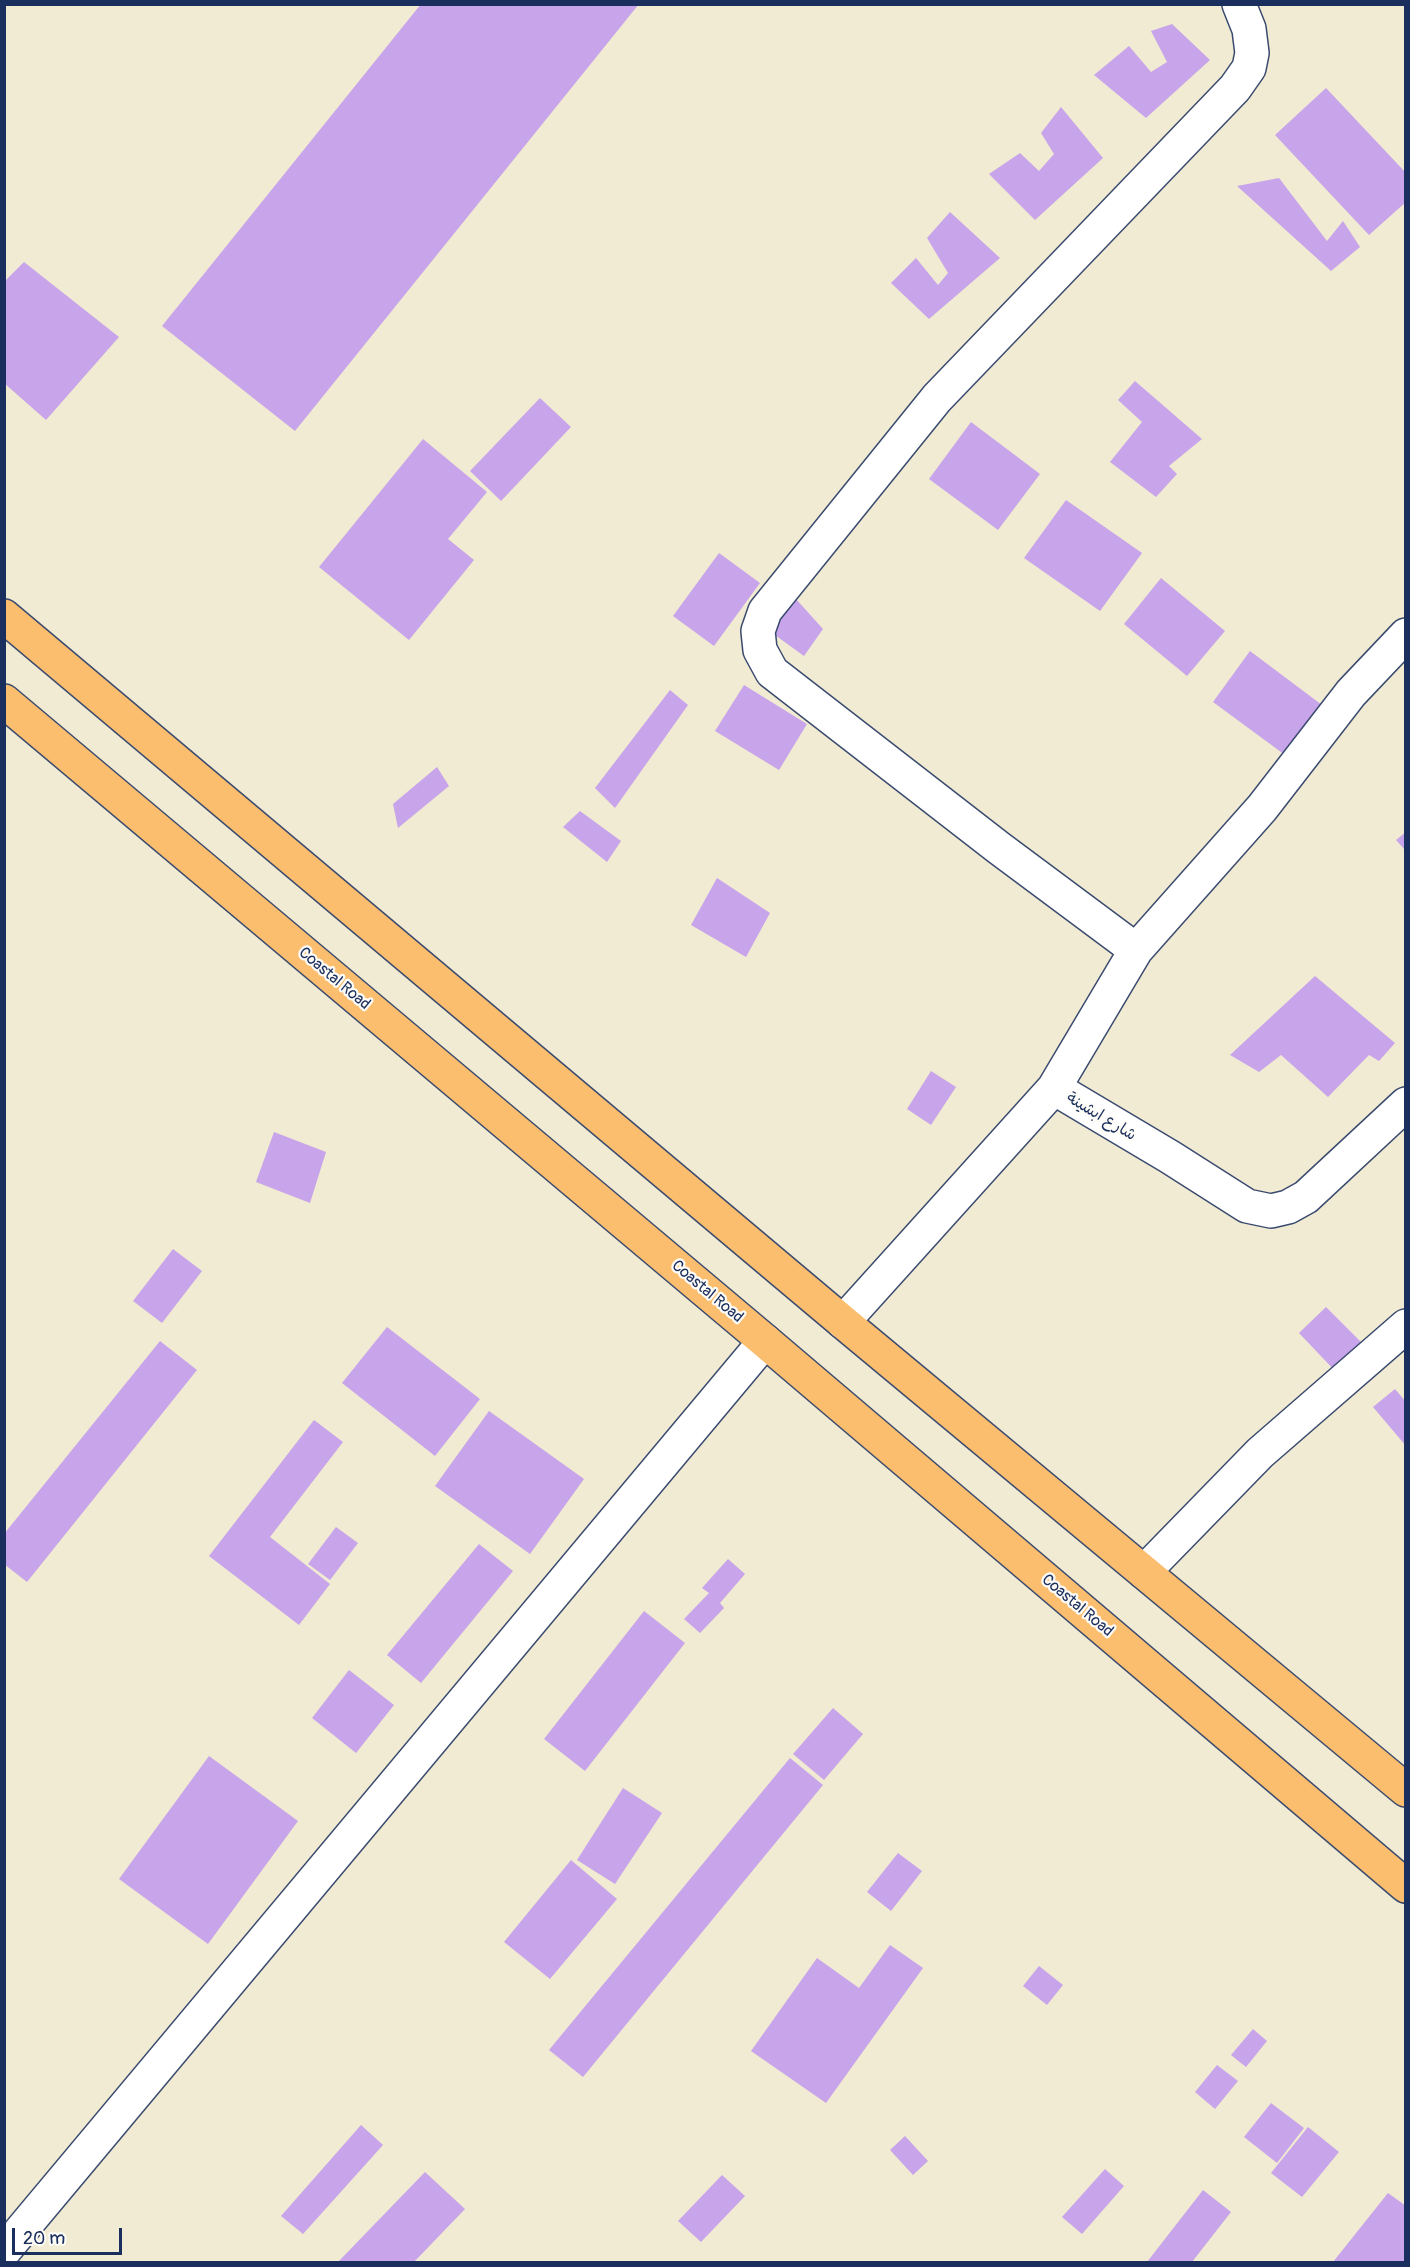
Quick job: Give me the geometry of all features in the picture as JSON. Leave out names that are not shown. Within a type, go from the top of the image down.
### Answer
[{"type":"highway","points":[[4,616],[843,1322],[1406,1790]]},
{"type":"highway","name":"Coastal Road","points":[[4,701],[765,1341],[1406,1886]]},
{"type":"street","points":[[1136,950],[999,848],[772,672],[760,650],[758,631],[765,611],[937,398],[1235,87],[1249,68],[1252,53],[1248,29],[1239,4]]},
{"type":"street","points":[[1054,1088],[1136,950],[1262,808],[1352,693],[1406,635]]},
{"type":"street","name":"شارع ابشينة","points":[[843,1322],[1054,1088],[1247,1206],[1271,1211],[1288,1207],[1306,1197],[1406,1104]]},
{"type":"street","points":[[1144,1572],[1260,1453],[1406,1326]]},
{"type":"street","points":[[4,2251],[765,1341]]},
{"type":"building","points":[[421,4],[639,4],[295,431],[162,326]]},
{"type":"building","points":[[1172,24],[1210,60],[1146,118],[1094,75],[1129,46],[1151,72],[1167,62],[1151,31]]},
{"type":"building","points":[[1326,88],[1406,173],[1406,202],[1369,235],[1275,135]]},
{"type":"building","points":[[1061,107],[1103,158],[1035,220],[989,174],[1020,153],[1039,171],[1054,154],[1041,133]]},
{"type":"building","points":[[1279,178],[1327,241],[1343,221],[1360,247],[1331,271],[1237,186]]},
{"type":"building","points":[[950,212],[1000,258],[929,319],[891,283],[916,258],[938,285],[948,273],[927,238]]},
{"type":"building","points":[[24,262],[119,337],[46,420],[4,383],[4,282]]},
{"type":"building","points":[[1135,381],[1202,439],[1169,466],[1177,474],[1156,497],[1110,462],[1142,422],[1118,400]]},
{"type":"building","points":[[540,398],[571,427],[501,501],[470,471]]},
{"type":"building","points":[[971,422],[1040,474],[998,530],[929,479]]},
{"type":"building","points":[[423,439],[487,492],[448,539],[474,560],[409,640],[319,567]]},
{"type":"building","points":[[1066,500],[1142,553],[1100,611],[1024,558]]},
{"type":"building","points":[[719,553],[760,583],[714,646],[673,616]]},
{"type":"building","points":[[1161,578],[1225,631],[1187,676],[1124,624]]},
{"type":"building","points":[[796,599],[823,629],[804,656],[768,630]]},
{"type":"building","points":[[1250,651],[1322,705],[1285,755],[1213,702]]},
{"type":"building","points":[[744,685],[807,724],[779,770],[715,731]]},
{"type":"building","points":[[670,690],[688,705],[615,808],[595,788]]},
{"type":"building","points":[[437,767],[449,786],[398,828],[393,804]]},
{"type":"building","points":[[580,811],[621,841],[607,862],[563,827]]},
{"type":"building","points":[[1406,832],[1406,851],[1396,840]]},
{"type":"building","points":[[717,878],[770,913],[746,957],[691,925]]},
{"type":"building","points":[[1315,976],[1395,1043],[1379,1061],[1369,1055],[1328,1097],[1281,1055],[1259,1072],[1230,1055]]},
{"type":"building","points":[[931,1071],[956,1087],[931,1125],[907,1109]]},
{"type":"building","points":[[274,1132],[326,1152],[310,1203],[256,1182]]},
{"type":"building","points":[[173,1249],[202,1271],[162,1323],[133,1301]]},
{"type":"building","points":[[1326,1307],[1364,1345],[1336,1372],[1299,1333]]},
{"type":"building","points":[[387,1327],[480,1399],[435,1456],[342,1383]]},
{"type":"building","points":[[160,1341],[197,1370],[27,1582],[4,1564],[4,1534]]},
{"type":"building","points":[[1395,1389],[1406,1402],[1406,1446],[1373,1407]]},
{"type":"building","points":[[489,1411],[584,1479],[530,1554],[435,1486]]},
{"type":"building","points":[[314,1420],[343,1442],[270,1537],[330,1584],[299,1625],[209,1556]]},
{"type":"building","points":[[336,1527],[358,1543],[330,1580],[308,1564]]},
{"type":"building","points":[[479,1544],[513,1571],[421,1683],[387,1655]]},
{"type":"building","points":[[728,1559],[745,1574],[720,1603],[724,1608],[700,1633],[684,1619],[709,1593],[702,1588]]},
{"type":"building","points":[[644,1611],[685,1643],[585,1771],[544,1739]]},
{"type":"building","points":[[349,1670],[394,1705],[356,1753],[312,1718]]},
{"type":"building","points":[[833,1708],[863,1734],[824,1780],[793,1754]]},
{"type":"building","points":[[209,1756],[298,1821],[208,1944],[119,1879]]},
{"type":"building","points":[[790,1758],[823,1785],[583,2077],[549,2050]]},
{"type":"building","points":[[623,1788],[662,1813],[615,1884],[577,1860]]},
{"type":"building","points":[[898,1853],[922,1871],[891,1911],[867,1892]]},
{"type":"building","points":[[571,1860],[617,1899],[550,1979],[504,1942]]},
{"type":"building","points":[[890,1945],[923,1968],[826,2103],[751,2051],[817,1958],[859,1988]]},
{"type":"building","points":[[1039,1966],[1063,1985],[1047,2005],[1023,1986]]},
{"type":"building","points":[[1253,2029],[1267,2041],[1246,2067],[1231,2055]]},
{"type":"building","points":[[1217,2065],[1238,2081],[1215,2109],[1195,2092]]},
{"type":"building","points":[[1271,2103],[1304,2128],[1277,2163],[1244,2137]]},
{"type":"building","points":[[361,2125],[383,2145],[303,2234],[281,2216]]},
{"type":"building","points":[[1308,2127],[1339,2152],[1302,2197],[1271,2173]]},
{"type":"building","points":[[905,2136],[928,2161],[913,2175],[890,2150]]},
{"type":"building","points":[[1105,2169],[1124,2186],[1082,2234],[1062,2217]]},
{"type":"building","points":[[425,2172],[465,2209],[414,2262],[338,2262]]},
{"type":"building","points":[[722,2175],[745,2196],[701,2242],[678,2221]]},
{"type":"building","points":[[1203,2190],[1231,2212],[1192,2262],[1147,2262]]},
{"type":"building","points":[[1388,2193],[1406,2206],[1406,2262],[1333,2262]]}]
